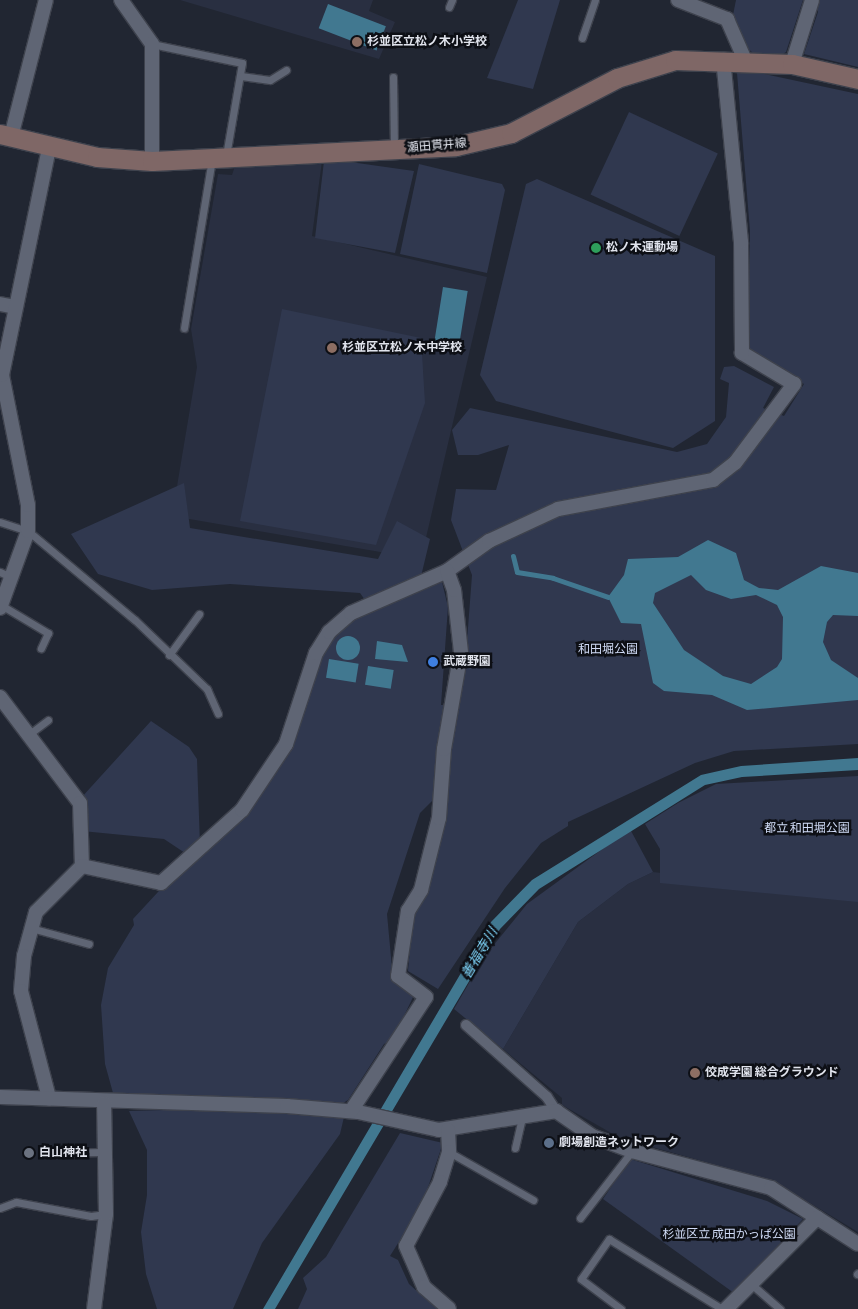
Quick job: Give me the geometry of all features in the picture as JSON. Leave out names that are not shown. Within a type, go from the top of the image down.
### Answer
[{"type":"main road","name":"瀬田貫井線","points":[[6,135],[49,149],[152,161],[394,150],[490,140],[644,68],[675,60],[745,60],[792,64],[858,79]]},
{"type":"street","points":[[6,135],[46,0]]},
{"type":"street","points":[[121,0],[152,44],[152,161]]},
{"type":"street","points":[[678,0],[727,19],[745,60]]},
{"type":"street","points":[[792,64],[812,0]]},
{"type":"street","points":[[82,866],[161,883],[242,810],[263,785],[286,744],[316,653],[329,632],[351,613],[447,571],[489,541],[558,509],[713,480],[735,463],[794,384],[742,353],[741,242],[723,60]]},
{"type":"street","points":[[1,606],[13,578],[28,531],[28,505],[1,375],[49,149]]},
{"type":"street","points":[[0,304],[16,306]]},
{"type":"street","points":[[354,1112],[426,997],[398,976],[408,911],[421,890],[439,818],[444,749],[461,652],[454,590],[447,571]]},
{"type":"street","points":[[0,696],[80,803],[82,866],[36,912],[31,928],[21,991],[49,1098]]},
{"type":"street","points":[[466,1025],[547,1098],[556,1111],[592,1136],[632,1151],[771,1188],[858,1244]]},
{"type":"street","points":[[0,1097],[49,1098],[104,1103],[354,1112],[399,1123],[448,1130],[556,1111]]},
{"type":"street","points":[[94,1309],[106,1214],[104,1103]]},
{"type":"street","points":[[448,1130],[449,1152],[440,1182],[406,1246],[424,1287],[449,1309]]},
{"type":"street","points":[[726,1309],[750,1282],[817,1218]]},
{"type":"lane","points":[[449,8],[452,0]]},
{"type":"lane","points":[[582,38],[594,0]]},
{"type":"lane","points":[[152,44],[242,63],[241,76],[218,158],[184,328]]},
{"type":"lane","points":[[241,76],[270,80],[286,70]]},
{"type":"lane","points":[[393,77],[394,150]]},
{"type":"lane","points":[[0,522],[28,531],[135,620],[206,689],[218,714]]},
{"type":"lane","points":[[0,572],[13,578]]},
{"type":"lane","points":[[1,606],[48,633],[41,648]]},
{"type":"lane","points":[[169,655],[199,614]]},
{"type":"lane","points":[[28,735],[48,720]]},
{"type":"lane","points":[[31,928],[89,944]]},
{"type":"lane","points":[[515,1148],[522,1117]]},
{"type":"lane","points":[[580,1218],[632,1151]]},
{"type":"lane","points":[[46,1153],[106,1152]]},
{"type":"lane","points":[[449,1152],[533,1200]]},
{"type":"lane","points":[[0,1208],[16,1202],[91,1216],[106,1214]]},
{"type":"lane","points":[[621,1309],[582,1279],[608,1240],[722,1309]]},
{"type":"lane","points":[[750,1282],[780,1309]]},
{"type":"shaded area","name":"杉並区立松ノ木小学校","points":[[180,0],[373,0],[369,11],[395,22],[379,59]]},
{"type":"shaded area","name":"杉並区立松ノ木中学校","points":[[322,161],[312,236],[487,277],[421,559],[172,516],[197,367],[191,329],[218,174],[232,175],[235,166]]},
{"type":"shaded area","name":"佼成学園 総合グラウンド","points":[[653,872],[858,896],[858,1232],[773,1181],[620,1138],[562,1105],[562,1098],[503,1049],[578,922],[628,884]]},
{"type":"green space","points":[[518,0],[560,0],[533,89],[487,78]]},
{"type":"green space","points":[[736,0],[803,0],[786,52],[780,56],[753,53],[746,47],[733,15]]},
{"type":"green space","points":[[815,0],[858,0],[858,67],[804,54],[818,12]]},
{"type":"green space","name":"和田堀公園","points":[[741,69],[858,94],[858,744],[734,751],[695,763],[568,822],[568,826],[541,843],[505,888],[438,989],[408,971],[413,915],[426,894],[447,817],[449,784],[420,813],[387,914],[393,979],[414,995],[393,1039],[384,1044],[348,1100],[340,1105],[270,1098],[142,1099],[138,1094],[113,1093],[105,1064],[101,1005],[108,968],[134,925],[133,919],[170,879],[250,812],[291,744],[322,651],[343,624],[372,610],[360,593],[230,584],[152,590],[98,574],[71,534],[184,483],[190,528],[378,559],[397,521],[430,539],[417,593],[442,582],[448,607],[441,705],[447,705],[466,654],[472,575],[451,520],[456,489],[496,490],[509,445],[478,455],[458,455],[452,430],[470,408],[677,452],[707,444],[726,417],[729,383],[720,379],[724,367],[734,366],[774,387],[763,408],[784,416],[804,384],[748,348],[750,231],[737,73]]},
{"type":"green space","points":[[629,112],[718,153],[679,236],[591,194]]},
{"type":"green space","points":[[336,160],[414,171],[395,253],[315,238],[324,161]]},
{"type":"green space","points":[[419,164],[502,184],[505,190],[487,273],[400,254]]},
{"type":"green space","points":[[537,179],[715,256],[715,421],[673,448],[496,401],[480,375],[526,184]]},
{"type":"green space","points":[[282,309],[421,338],[425,403],[376,545],[240,521]]},
{"type":"green space","points":[[151,721],[189,747],[197,759],[200,845],[188,855],[164,839],[82,831],[81,798]]},
{"type":"green space","name":"都立 和田堀公園","points":[[858,776],[858,902],[660,883],[660,849],[645,824],[678,803],[716,784]]},
{"type":"green space","points":[[630,829],[653,872],[628,884],[578,922],[503,1049],[454,1009],[484,957],[527,904]]},
{"type":"green space","points":[[199,1109],[344,1117],[340,1134],[262,1243],[233,1309],[157,1309],[146,1274],[141,1232],[147,1195],[147,1150],[129,1111]]},
{"type":"green space","points":[[400,1133],[443,1143],[422,1205],[390,1256],[398,1260],[409,1284],[437,1309],[298,1309],[307,1289],[303,1278],[326,1257]]},
{"type":"green space","name":"杉並区立 成田かっぱ公園","points":[[630,1159],[767,1201],[803,1219],[734,1293],[603,1199]]},
{"type":"water","points":[[328,4],[386,26],[377,50],[319,28]]},
{"type":"water","points":[[443,287],[468,291],[458,349],[434,345]]},
{"type":"water","points":[[708,540],[736,553],[744,580],[759,588],[778,590],[821,566],[858,573],[858,616],[833,615],[827,622],[823,642],[831,660],[858,678],[858,700],[747,710],[712,695],[664,691],[653,683],[641,624],[621,623],[608,597],[624,575],[628,559],[678,557]],"holes":[[[691,575],[706,590],[731,599],[756,595],[777,605],[783,617],[782,659],[777,667],[751,684],[723,676],[684,650],[653,603],[655,593]]]},
{"type":"water","points":[[348,636],[353,637],[359,643],[359,653],[353,659],[348,660],[343,659],[337,653],[336,648],[337,643],[343,637]]},
{"type":"water","points":[[377,641],[402,645],[408,662],[375,659]]},
{"type":"water","points":[[329,659],[359,664],[356,682],[326,678]]},
{"type":"water","points":[[368,666],[394,670],[391,689],[365,685]]},
{"type":"water","name":"善福寺川","points":[[858,758],[858,770],[742,777],[705,785],[539,889],[500,929],[275,1309],[263,1309],[491,922],[532,880],[701,775],[741,766]]},
{"type":"waterway","points":[[513,556],[517,572],[553,578],[608,597]]},
{"type":"place","name":"杉並区立松ノ木小学校","points":[[357,42]]},
{"type":"place","name":"松ノ木運動場","points":[[596,248]]},
{"type":"place","name":"杉並区立松ノ木中学校","points":[[332,348]]},
{"type":"place","name":"武蔵野園","points":[[433,662]]},
{"type":"place","name":"佼成学園 総合グラウンド","points":[[695,1073]]},
{"type":"place","name":"劇場創造ネットワーク","points":[[549,1143]]},
{"type":"place","name":"白山神社","points":[[29,1153]]}]
